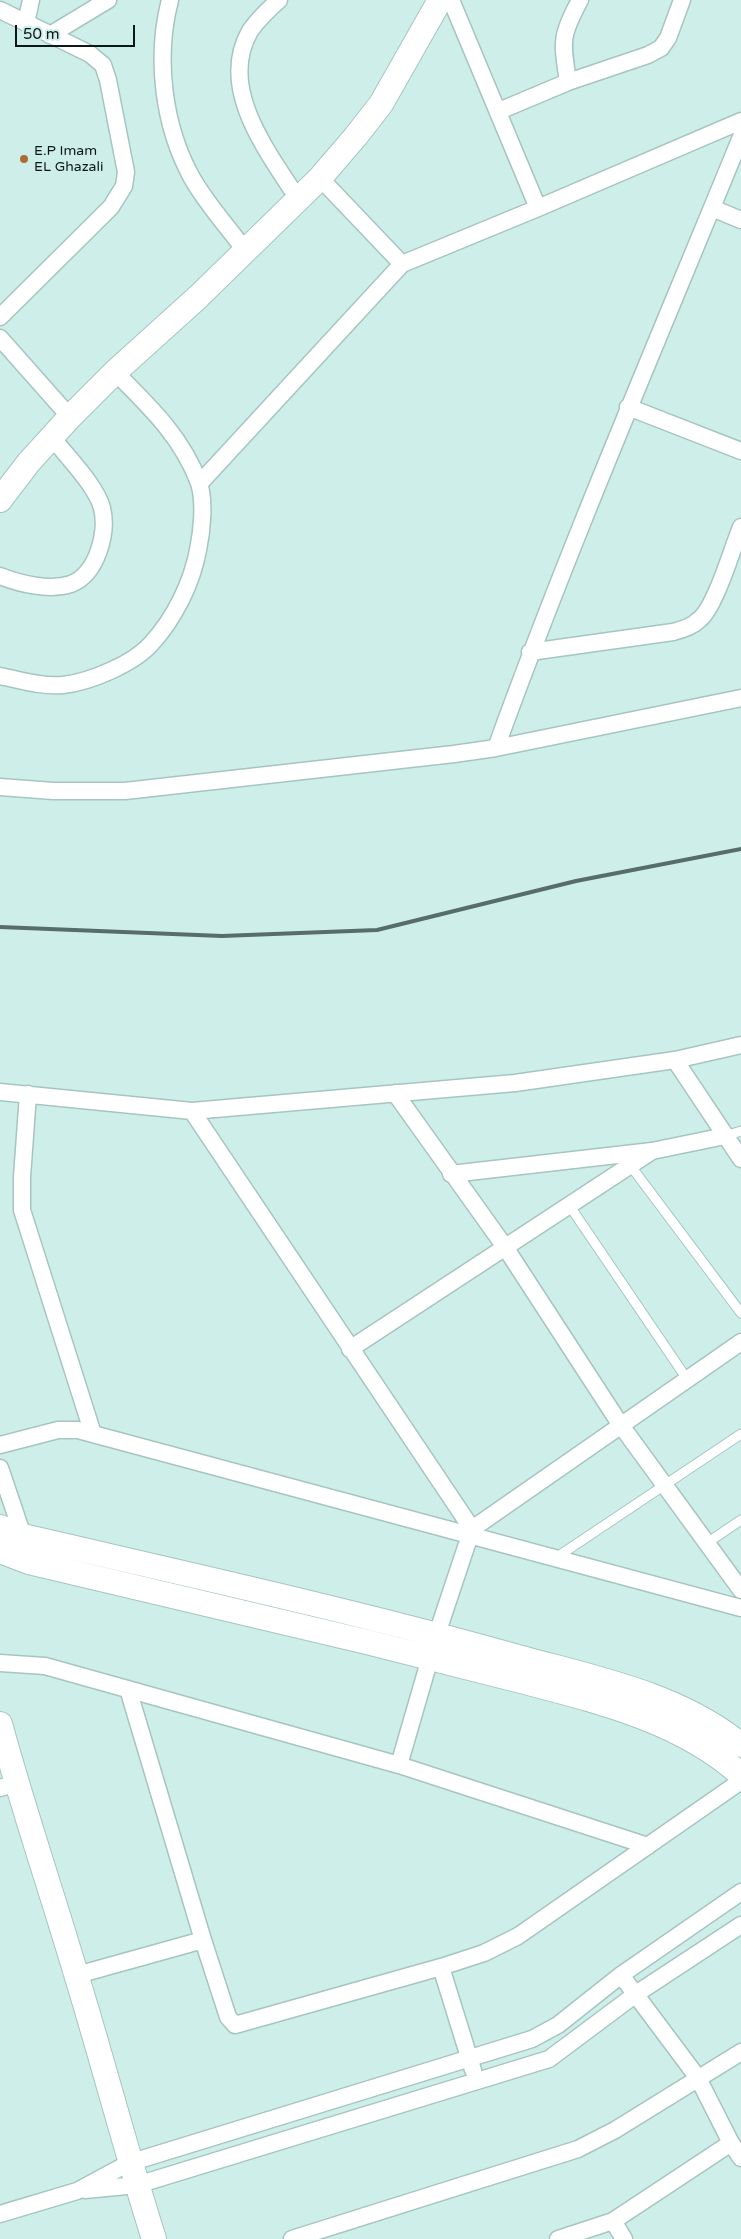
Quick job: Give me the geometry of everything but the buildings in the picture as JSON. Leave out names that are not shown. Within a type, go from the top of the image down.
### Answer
[{"type":"street","points":[[26,22],[31,0]]},
{"type":"street","points":[[50,35],[108,0]]},
{"type":"street","points":[[170,0],[166,16],[163,61],[167,109],[192,178],[244,250]]},
{"type":"street","points":[[279,0],[264,13],[251,30],[243,47],[240,66],[241,86],[254,127],[298,199]]},
{"type":"street","points":[[0,500],[29,462],[70,417],[115,372],[198,297],[244,250],[320,178],[381,104],[440,0]]},
{"type":"street","points":[[451,0],[538,208]]},
{"type":"street","points":[[568,82],[563,46],[564,32],[580,0]]},
{"type":"street","points":[[499,111],[568,82],[648,55],[660,48],[668,38],[682,0]]},
{"type":"street","points":[[0,10],[90,54],[102,65],[108,80],[126,172],[124,186],[111,207],[0,317]]},
{"type":"street","points":[[199,484],[402,264],[741,121]]},
{"type":"street","points":[[496,748],[530,652],[628,407],[741,137]]},
{"type":"street","points":[[320,178],[402,264]]},
{"type":"street","points":[[712,208],[741,220]]},
{"type":"street","points":[[0,338],[70,417]]},
{"type":"street","points":[[0,676],[29,682],[63,685],[99,676],[132,659],[151,645],[175,611],[195,568],[203,525],[199,484],[184,451],[160,417],[115,372]]},
{"type":"street","points":[[628,407],[741,451]]},
{"type":"street","points":[[0,576],[32,585],[72,584],[87,571],[100,552],[104,528],[102,507],[91,488],[52,437]]},
{"type":"street","points":[[530,652],[672,632],[690,627],[702,618],[710,606],[741,527]]},
{"type":"street","points":[[0,787],[53,791],[125,791],[496,748],[741,698]]},
{"type":"street","points":[[0,1092],[192,1111],[515,1082],[598,1072],[675,1060],[741,1044]]},
{"type":"street","points":[[675,1060],[741,1159]]},
{"type":"street","points":[[395,1093],[451,1174],[505,1247],[620,1424],[741,1590]]},
{"type":"street","points":[[28,1094],[22,1177],[22,1210],[93,1434]]},
{"type":"street","points":[[192,1111],[470,1533]]},
{"type":"street","points":[[451,1174],[652,1151],[725,1136]]},
{"type":"street","points":[[350,1349],[652,1151]]},
{"type":"street","points":[[399,1765],[437,1634],[470,1533],[620,1424],[741,1342]]},
{"type":"street","points":[[0,1445],[67,1429],[93,1434],[470,1533],[554,1559],[741,1608]]},
{"type":"street","points":[[0,1468],[30,1562]]},
{"type":"street","points":[[0,1527],[23,1536],[437,1634],[628,1687],[696,1715],[723,1730],[741,1745]]},
{"type":"street","points":[[0,1551],[30,1562],[430,1657],[596,1701],[698,1742],[741,1775]]},
{"type":"street","points":[[0,1664],[45,1666],[399,1765],[648,1846]]},
{"type":"street","points":[[128,1689],[203,1940],[228,2017],[235,2025],[440,1967],[484,1952],[518,1936],[741,1781]]},
{"type":"street","points":[[0,1724],[8,1786],[76,1974],[133,2174],[154,2239]]},
{"type":"street","points":[[77,2191],[133,2174],[532,2039],[558,2025],[621,1975],[741,1892]]},
{"type":"street","points":[[0,2214],[133,2174],[477,2081],[549,2059],[636,1994],[741,1925]]},
{"type":"street","points":[[76,1974],[203,1940]]},
{"type":"street","points":[[440,1967],[477,2081]]},
{"type":"street","points":[[621,1975],[698,2078],[731,2143],[741,2158]]},
{"type":"street","points":[[292,2239],[578,2149],[615,2130],[741,2052]]},
{"type":"street","points":[[558,2239],[613,2221],[731,2143]]},
{"type":"street","points":[[613,2221],[624,2239]]},
{"type":"lane","points":[[725,1136],[741,1131]]},
{"type":"lane","points":[[630,1165],[741,1313]]},
{"type":"lane","points":[[569,1205],[687,1379]]},
{"type":"lane","points":[[554,1559],[741,1434]]},
{"type":"lane","points":[[707,1543],[741,1520]]},
{"type":"railway","points":[[0,927],[222,936],[377,930],[576,881],[741,849]]},
{"type":"place","name":"E.P Imam EL Ghazali","points":[[24,159]]}]
